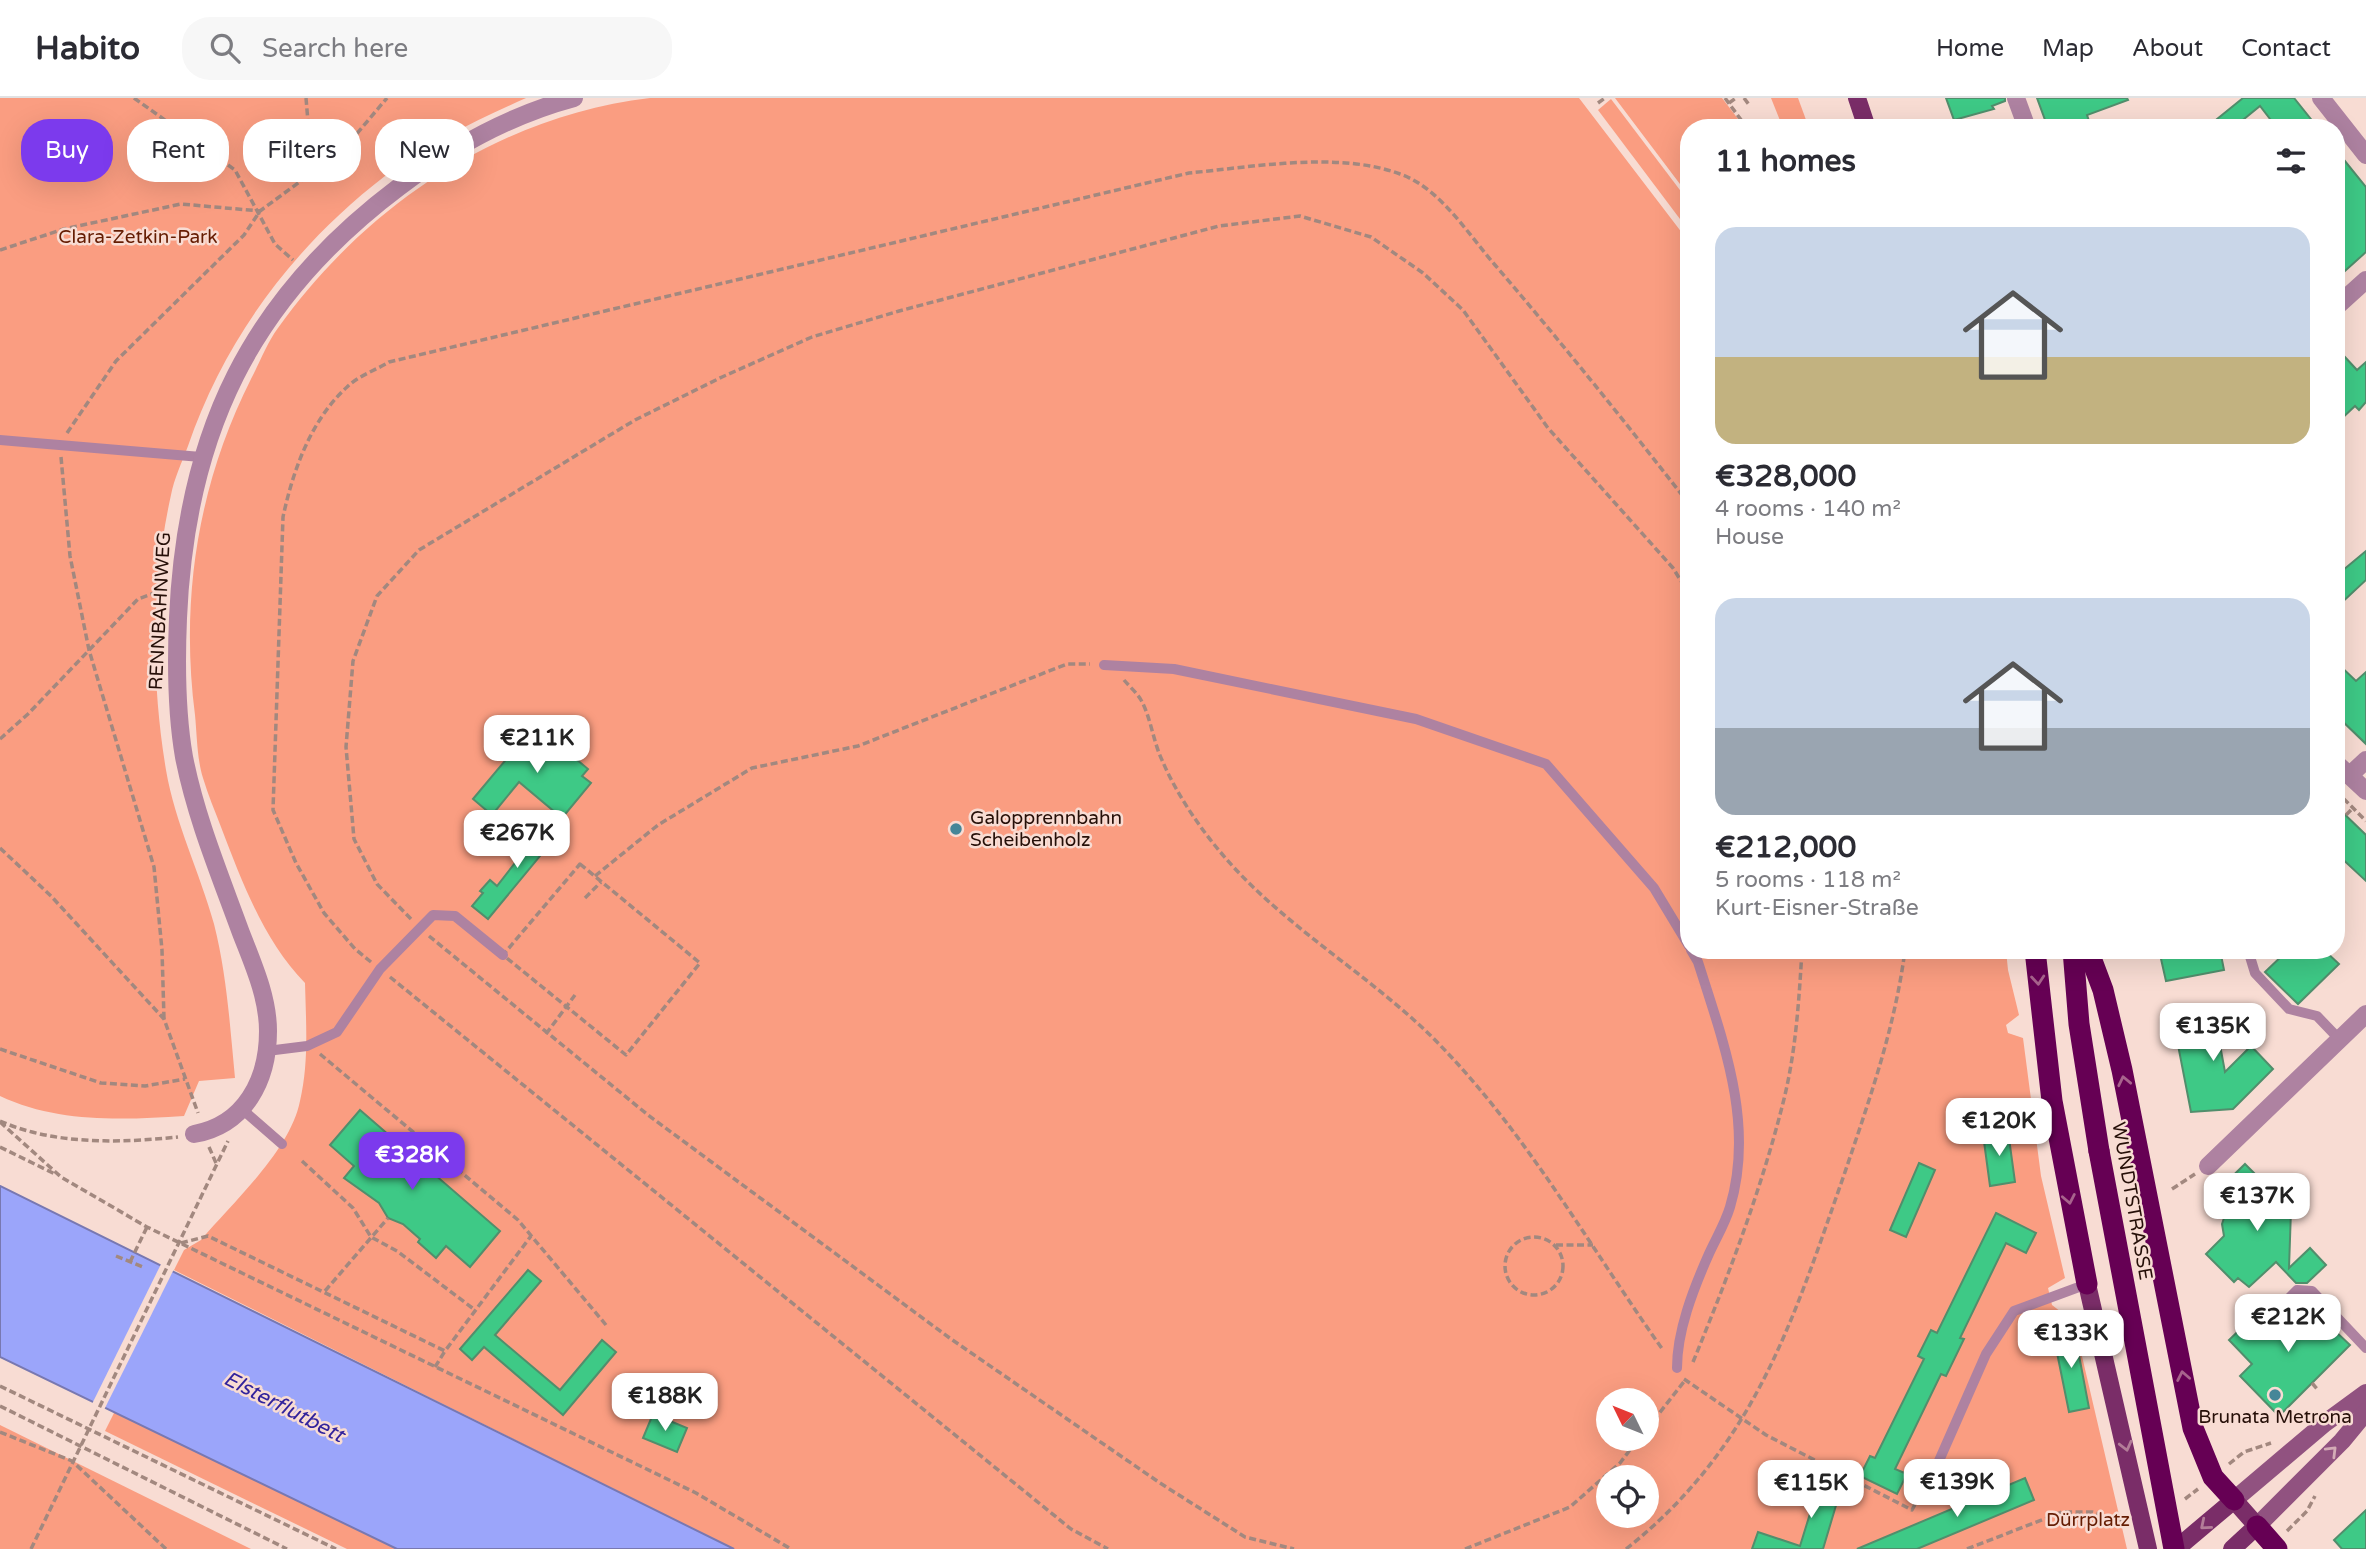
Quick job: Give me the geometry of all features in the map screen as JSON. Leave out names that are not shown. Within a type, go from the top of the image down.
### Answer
[{"type":"highway","points":[[2036,959],[2059,1148],[2087,1284]]},
{"type":"highway","name":"WUNDTSTRASSE","points":[[2063,959],[2079,1024]]},
{"type":"highway","name":"WUNDTSTRASSE","points":[[2074,959],[2079,1024],[2099,1151],[2175,1549]]},
{"type":"highway","points":[[2091,959],[2103,990],[2122,1070],[2198,1444],[2213,1477],[2234,1500]]},
{"type":"highway","points":[[2257,1525],[2277,1549]]},
{"type":"main road","points":[[1857,98],[1864,119]]},
{"type":"main road","points":[[2087,1284],[2148,1549]]},
{"type":"main road","points":[[2175,1549],[2325,1423],[2366,1393]]},
{"type":"main road","points":[[2232,1549],[2342,1441],[2366,1412]]},
{"type":"main road","points":[[2234,1500],[2257,1525]]},
{"type":"street","name":"RENNBAHNWEG","points":[[243,1110],[258,1082],[267,1051],[267,1015],[259,982],[210,848],[184,757],[177,701],[179,586],[187,517],[201,457],[247,350],[285,295],[306,271],[377,204],[431,163],[495,128],[574,98]]},
{"type":"street","points":[[2016,98],[2024,119]]},
{"type":"street","points":[[2320,98],[2337,119]]},
{"type":"street","points":[[2345,129],[2366,155]]},
{"type":"street","points":[[2345,299],[2366,280]]},
{"type":"street","points":[[2350,775],[2366,760]]},
{"type":"street","points":[[2345,771],[2366,791]]},
{"type":"street","points":[[2208,1166],[2366,1014]]},
{"type":"street","points":[[199,1133],[224,1124],[243,1110]]},
{"type":"lane","points":[[0,440],[201,457]]},
{"type":"lane","points":[[1104,665],[1174,669],[1416,719],[1546,764],[1654,888],[1680,931]]},
{"type":"lane","points":[[267,1051],[307,1046],[337,1032],[380,969],[433,915],[455,916],[503,955]]},
{"type":"lane","points":[[1677,1368],[1677,1345],[1706,1260],[1730,1207],[1739,1146],[1733,1076],[1696,959]]},
{"type":"lane","points":[[2251,959],[2255,973],[2289,1009],[2317,1016],[2340,1040]]},
{"type":"lane","points":[[243,1110],[282,1144]]},
{"type":"lane","points":[[1938,1463],[1986,1354],[2014,1311],[2087,1284]]},
{"type":"lane","points":[[2264,1322],[2297,1290],[2312,1291],[2366,1348]]},
{"type":"path","points":[[134,98],[234,170],[260,211],[275,244],[306,271]]},
{"type":"path","points":[[306,98],[308,119]]},
{"type":"path","points":[[361,129],[387,98]]},
{"type":"path","points":[[1598,103],[1605,98]]},
{"type":"path","points":[[1725,98],[1741,119]]},
{"type":"path","points":[[1729,103],[1736,98]]},
{"type":"path","points":[[1744,98],[1750,106]]},
{"type":"path","points":[[1108,1549],[1071,1529],[355,949],[324,913],[296,863],[274,810],[283,517],[291,479],[305,447],[326,413],[348,386],[389,362],[1189,173],[1297,163],[1359,165],[1401,174],[1434,195],[1584,369],[1680,492]]},
{"type":"path","points":[[0,1121],[26,1131],[77,1139],[146,1140],[199,1133],[186,1079],[164,1018],[162,950],[154,867],[89,650],[70,556],[62,447],[85,404],[116,361],[244,235],[260,211],[297,182]]},
{"type":"path","points":[[0,250],[64,229],[181,204],[260,211]]},
{"type":"path","points":[[1294,1549],[1245,1537],[1160,1483],[951,1339],[648,1115],[545,1034],[419,928],[377,884],[354,838],[345,747],[353,661],[377,596],[419,550],[635,420],[812,337],[899,311],[1219,226],[1300,216],[1371,237],[1423,273],[1463,310],[1548,428],[1673,568],[1680,579]]},
{"type":"path","points":[[0,739],[138,599],[179,586]]},
{"type":"path","points":[[595,876],[658,825],[752,768],[858,746],[1067,664],[1104,665],[1121,676],[1141,700],[1162,761],[1193,815],[1222,853],[1260,893],[1379,989],[1430,1035],[1511,1125],[1686,1381],[1742,1421],[1912,1510],[1938,1463]]},
{"type":"path","points":[[2345,800],[2366,821]]},
{"type":"path","points":[[2346,815],[2353,808]]},
{"type":"path","points":[[0,848],[51,895],[164,1018]]},
{"type":"path","points":[[580,864],[602,882],[700,963],[626,1055],[503,955],[580,864]]},
{"type":"path","points":[[585,898],[602,882]]},
{"type":"path","points":[[1626,1549],[1662,1521],[1706,1473],[1762,1387],[1832,1210],[1899,1000],[1904,959]]},
{"type":"path","points":[[545,1034],[575,995]]},
{"type":"path","points":[[0,1049],[101,1083],[145,1086],[186,1079]]},
{"type":"path","points":[[332,1062],[518,1220],[606,1325]]},
{"type":"path","points":[[0,1121],[61,1177]]},
{"type":"path","points":[[0,1147],[61,1177],[179,1244],[696,1493],[791,1549]]},
{"type":"path","points":[[302,1161],[353,1208],[371,1237],[397,1251],[475,1310]]},
{"type":"path","points":[[31,1549],[216,1164]]},
{"type":"path","points":[[2172,1189],[2208,1166]]},
{"type":"path","points":[[325,1291],[388,1218]]},
{"type":"path","points":[[130,1262],[147,1227]]},
{"type":"path","points":[[179,1244],[208,1236],[445,1351]]},
{"type":"path","points":[[435,1367],[531,1236]]},
{"type":"path","points":[[1555,1245],[1561,1254],[1562,1273],[1552,1289],[1543,1294],[1524,1294],[1509,1282],[1504,1263],[1511,1246],[1529,1237],[1548,1240],[1555,1245],[1593,1245]]},
{"type":"path","points":[[116,1256],[143,1267]]},
{"type":"path","points":[[2312,1384],[2318,1390]]},
{"type":"path","points":[[0,1386],[336,1549]]},
{"type":"path","points":[[0,1406],[286,1549]]},
{"type":"path","points":[[0,1432],[72,1461],[166,1549]]},
{"type":"path","points":[[2227,1466],[2244,1452],[2253,1449]]},
{"type":"path","points":[[1465,1549],[1570,1507],[1629,1451]]},
{"type":"path","points":[[1967,1549],[2010,1530],[2076,1510],[2120,1520],[2146,1531]]},
{"type":"path","points":[[2290,1529],[2307,1511]]},
{"type":"green space","name":"Clara-Zetkin-Park","points":[[0,98],[526,98],[474,123],[474,119],[375,119],[375,182],[378,182],[321,233],[266,297],[222,368],[203,406],[172,489],[164,529],[155,632],[161,736],[170,790],[214,924],[228,1001],[235,1078],[199,1081],[184,1116],[90,1118],[44,1111],[0,1096]]},
{"type":"green space","name":"Galopprennbahn Scheibenholz","points":[[650,98],[1579,98],[1680,230],[1680,959],[2007,959],[2019,1015],[2006,1025],[2008,1033],[2023,1038],[2041,1176],[2065,1278],[2048,1288],[2052,1305],[2074,1322],[2127,1549],[734,1549],[174,1270],[184,1250],[201,1240],[259,1175],[285,1138],[300,1101],[306,1058],[305,983],[278,949],[256,910],[237,869],[203,778],[200,763],[191,672],[190,628],[192,585],[206,501],[233,419],[267,346],[313,284],[352,243],[395,206],[429,182],[474,182],[474,155],[541,124],[594,108]]},
{"type":"green space","points":[[1615,98],[1722,98],[1738,119],[1680,119],[1680,184]]},
{"type":"green space","points":[[1771,98],[1798,98],[1806,119],[1779,119]]},
{"type":"green space","points":[[1611,99],[1680,190],[1680,219],[1598,110]]},
{"type":"green space","points":[[115,1411],[397,1549],[347,1549],[105,1431]]},
{"type":"green space","points":[[0,1425],[251,1549],[0,1549]]},
{"type":"water","name":"Elsterflutbett","points":[[0,1186],[734,1549],[397,1549],[0,1357]]},
{"type":"pier","points":[[163,1260],[175,1267],[104,1410],[92,1404]]},
{"type":"building","points":[[1946,98],[2005,98],[2005,101],[1992,106],[1994,109],[1954,119]]},
{"type":"building","points":[[2037,98],[2128,100],[2087,115],[2088,119],[2045,119]]},
{"type":"building","points":[[2243,98],[2294,98],[2311,119],[2270,119],[2260,106],[2244,119],[2217,119]]},
{"type":"building","points":[[2345,161],[2366,187],[2366,252],[2345,271]]},
{"type":"building","points":[[2345,357],[2357,370],[2366,362],[2366,402],[2359,410],[2355,406],[2345,415]]},
{"type":"building","points":[[2366,551],[2366,580],[2345,600],[2345,568]]},
{"type":"building","points":[[2345,671],[2356,681],[2366,672],[2366,744],[2345,724]]},
{"type":"building","points":[[535,725],[588,769],[582,776],[591,783],[562,818],[519,782],[492,815],[473,799]]},
{"type":"building","points":[[2345,815],[2366,835],[2366,881],[2345,861]]},
{"type":"building","points":[[551,817],[564,827],[488,919],[472,906],[483,893],[480,891],[490,880],[497,886]]},
{"type":"building","points":[[2161,959],[2222,959],[2224,970],[2166,981]]},
{"type":"building","points":[[2279,959],[2334,959],[2339,964],[2298,1004],[2265,972]]},
{"type":"building","points":[[2213,1007],[2225,1072],[2251,1046],[2273,1069],[2233,1109],[2191,1112],[2171,1009]]},
{"type":"building","points":[[360,1110],[500,1231],[470,1267],[446,1246],[436,1258],[403,1224],[388,1218],[379,1203],[344,1178],[354,1166],[330,1145]]},
{"type":"building","points":[[2008,1131],[2015,1182],[1990,1186],[1983,1134]]},
{"type":"building","points":[[1919,1163],[1935,1170],[1906,1237],[1890,1230]]},
{"type":"building","points":[[2245,1164],[2291,1210],[2289,1268],[2310,1248],[2326,1265],[2307,1283],[2296,1283],[2276,1262],[2249,1287],[2238,1278],[2234,1282],[2206,1254],[2224,1236],[2222,1224],[2226,1212],[2211,1197]]},
{"type":"building","points":[[1996,1213],[2036,1233],[2026,1253],[2006,1243],[1960,1338],[1964,1339],[1946,1376],[1941,1374],[1895,1469],[1907,1474],[1897,1494],[1860,1476],[1870,1456],[1875,1458],[1924,1359],[1918,1356],[1931,1330],[1937,1333]]},
{"type":"building","points":[[528,1270],[541,1281],[495,1335],[560,1390],[602,1340],[616,1352],[563,1415],[484,1347],[472,1360],[460,1349]]},
{"type":"building","points":[[2300,1298],[2350,1345],[2279,1416],[2240,1376],[2252,1364],[2229,1340],[2252,1318],[2265,1331]]},
{"type":"building","points":[[2074,1329],[2089,1408],[2069,1412],[2053,1333]]},
{"type":"building","points":[[653,1414],[687,1428],[677,1452],[643,1438]]},
{"type":"building","points":[[1822,1475],[1843,1482],[1823,1549],[1752,1549],[1758,1532],[1800,1546]]},
{"type":"building","points":[[2025,1478],[2034,1500],[1917,1549],[1857,1549]]},
{"type":"building","points":[[2366,1510],[2366,1549],[2342,1549],[2334,1540]]},
{"type":"place","name":"Galopprennbahn Scheibenholz","points":[[956,829]]},
{"type":"place","name":"Brunata Metrona","points":[[2275,1395]]},
{"type":"park label","name":"Dürrplatz","points":[[2088,1520]]}]
